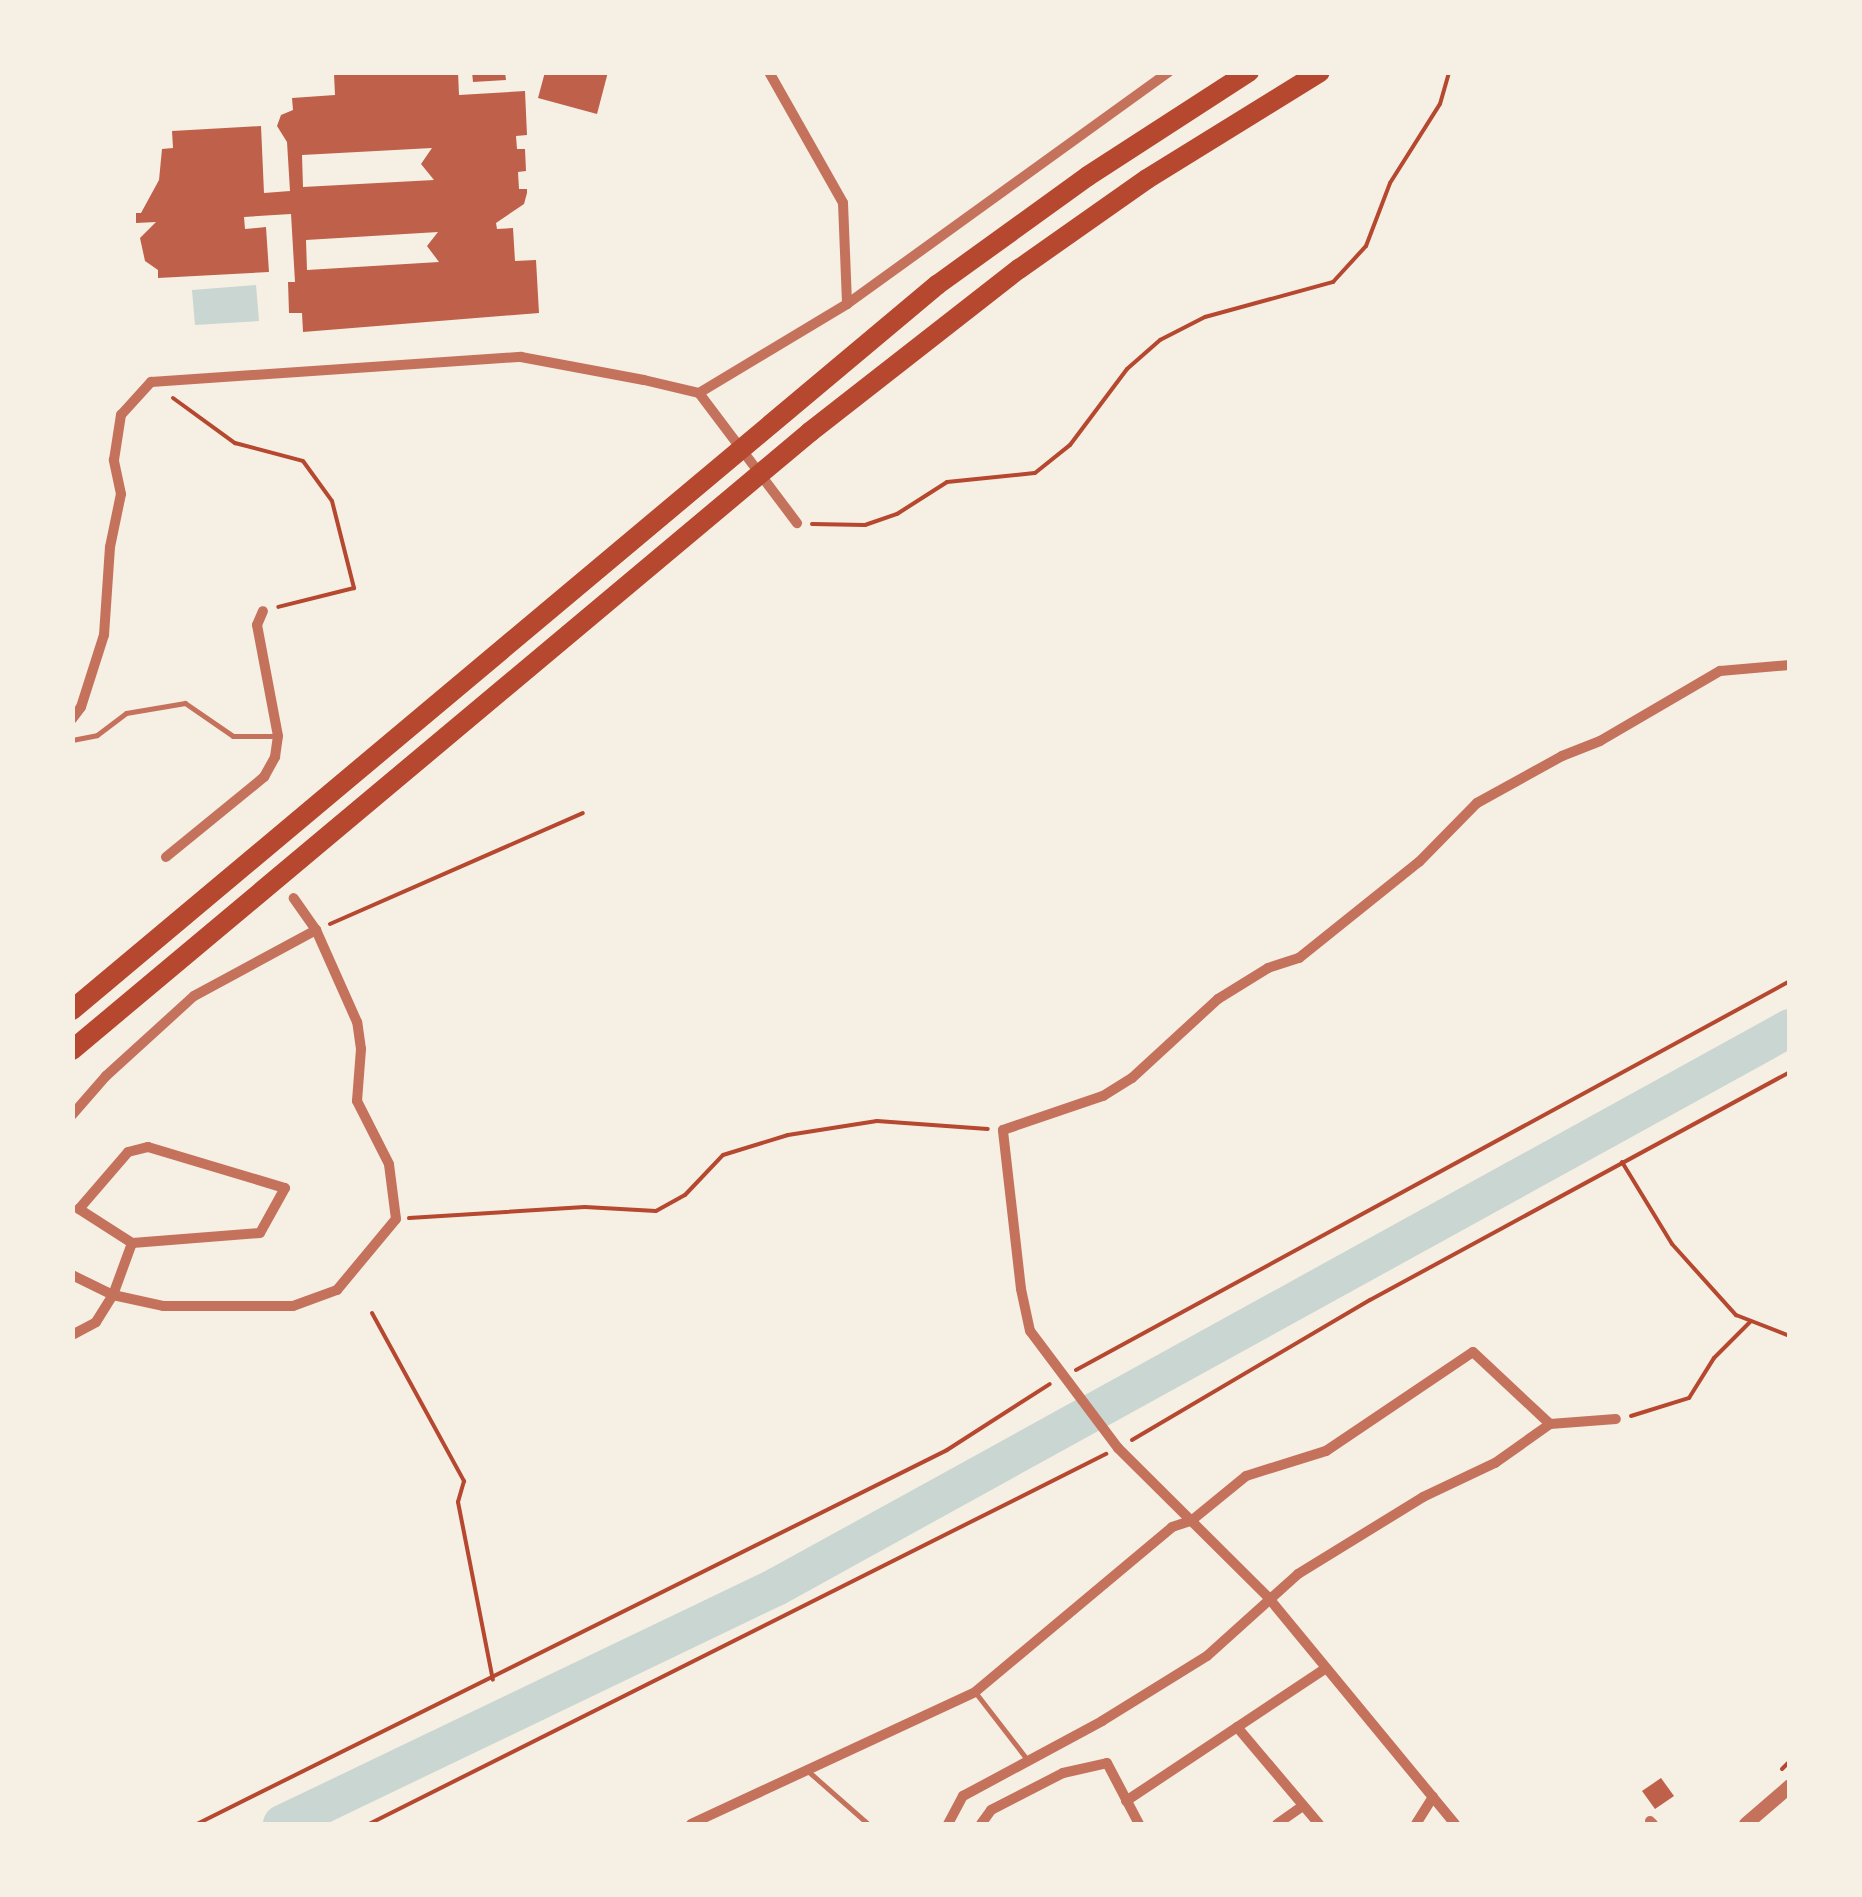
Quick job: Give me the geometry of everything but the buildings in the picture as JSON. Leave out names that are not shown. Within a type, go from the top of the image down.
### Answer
[{"type":"highway","points":[[72,1010],[937,284],[1088,176],[1249,72]]},
{"type":"highway","points":[[72,1050],[840,409],[1019,269],[1147,179],[1320,72]]},
{"type":"street","points":[[770,72],[843,202],[847,304]]},
{"type":"street","points":[[699,392],[847,304],[1169,72]]},
{"type":"street","points":[[72,720],[81,708],[104,634],[110,547],[120,494],[114,460],[121,415],[152,382],[521,356],[699,392],[797,523]]},
{"type":"street","points":[[166,857],[264,777],[275,757],[278,736],[257,624],[263,610]]},
{"type":"street","points":[[1455,1824],[1269,1598],[1118,1448],[1030,1332],[1024,1310],[1003,1130],[1103,1096],[1132,1078],[1218,999],[1268,968],[1299,958],[1420,862],[1477,803],[1562,756],[1600,741],[1720,672],[1790,666]]},
{"type":"street","points":[[72,1275],[112,1295],[164,1306],[293,1306],[337,1290],[396,1218],[389,1164],[357,1102],[361,1049],[356,1022],[316,930],[294,898]]},
{"type":"street","points":[[72,1115],[117,1065],[194,996],[316,930]]},
{"type":"street","points":[[148,1147],[285,1188],[260,1233],[132,1243],[79,1208],[128,1152],[148,1147]]},
{"type":"street","points":[[72,1335],[96,1322],[112,1295],[132,1243]]},
{"type":"street","points":[[691,1824],[810,1772],[975,1692],[1172,1528],[1192,1521],[1246,1476],[1326,1451],[1473,1352],[1550,1424]]},
{"type":"street","points":[[948,1824],[963,1796],[1026,1758],[1102,1721],[1208,1656],[1298,1574],[1422,1498],[1495,1463],[1550,1424],[1616,1418]]},
{"type":"street","points":[[1126,1801],[1325,1670]]},
{"type":"street","points":[[1237,1727],[1319,1824]]},
{"type":"street","points":[[981,1824],[991,1810],[1063,1772],[1107,1764],[1140,1824]]},
{"type":"street","points":[[1748,1824],[1790,1786]]},
{"type":"street","points":[[1416,1824],[1433,1798]]},
{"type":"street","points":[[1277,1824],[1303,1806]]},
{"type":"lane","points":[[72,740],[96,735],[126,713],[185,703],[233,736],[278,736]]},
{"type":"lane","points":[[975,1692],[1026,1758]]},
{"type":"lane","points":[[810,1772],[868,1824]]},
{"type":"path","points":[[797,523],[865,526],[898,514],[946,482],[1035,473],[1070,445],[1127,369],[1160,340],[1204,317],[1332,282],[1366,246],[1390,182],[1440,104],[1449,72]]},
{"type":"path","points":[[152,382],[235,443],[303,461],[332,501],[354,588],[263,610]]},
{"type":"path","points":[[316,930],[584,814]]},
{"type":"path","points":[[197,1824],[493,1680],[948,1450],[1061,1377],[1790,982]]},
{"type":"path","points":[[369,1824],[1118,1448],[1370,1300],[1790,1072]]},
{"type":"path","points":[[396,1218],[585,1207],[656,1211],[685,1195],[723,1155],[788,1134],[877,1122],[1003,1130]]},
{"type":"path","points":[[1622,1162],[1672,1244],[1736,1315],[1790,1336]]},
{"type":"path","points":[[372,1312],[464,1481],[458,1502],[493,1680]]},
{"type":"path","points":[[1616,1418],[1652,1412],[1690,1398],[1714,1358],[1752,1321]]},
{"type":"shaded area","points":[[256,285],[259,321],[195,325],[192,290]]},
{"type":"waterway","points":[[282,1824],[776,1587],[1790,1028]]}]
